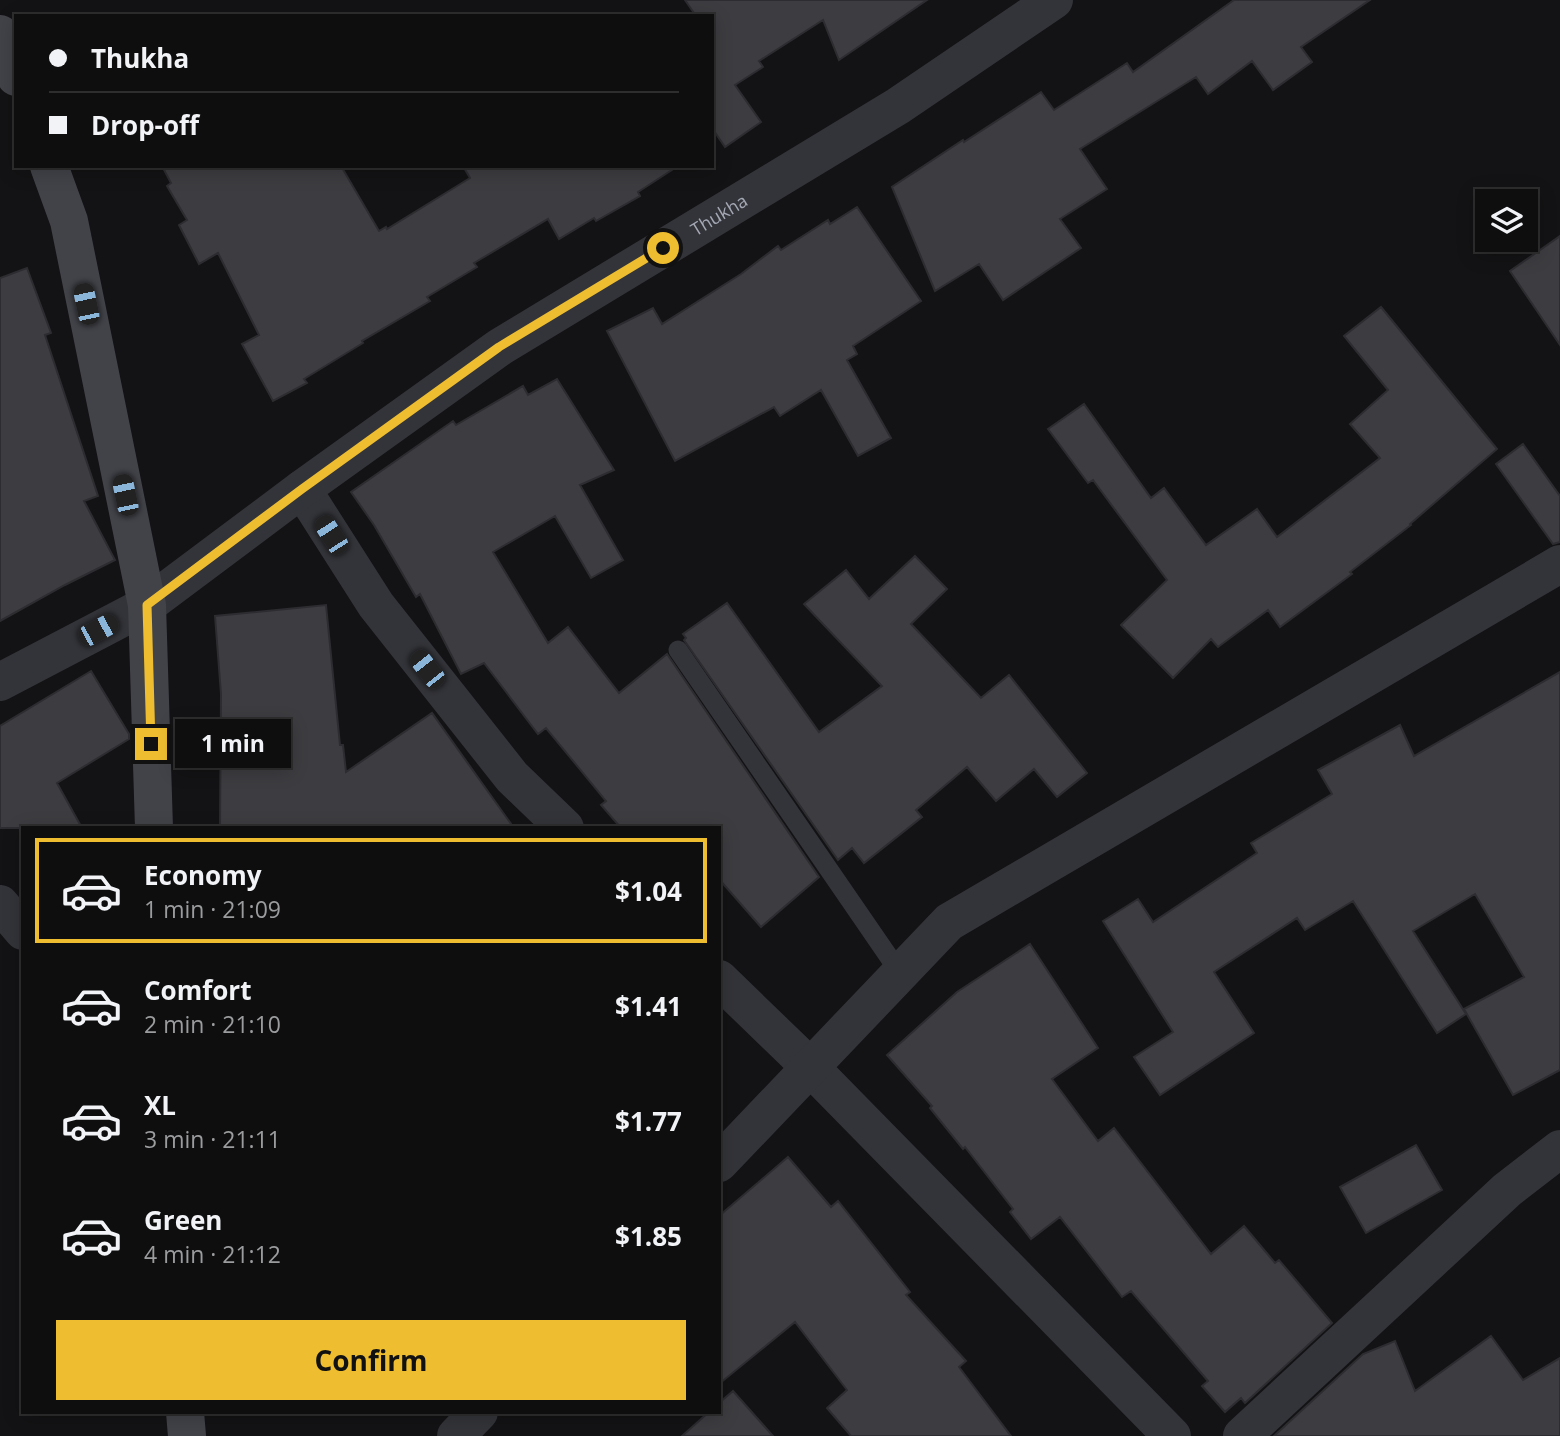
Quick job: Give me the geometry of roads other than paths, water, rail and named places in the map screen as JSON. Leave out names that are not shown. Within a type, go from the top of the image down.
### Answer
[{"type":"main road","points":[[0,34],[14,71]]},
{"type":"main road","points":[[50,168],[69,222],[147,605],[154,826]]},
{"type":"main road","points":[[186,1414],[187,1436]]},
{"type":"street","name":"Thukha","points":[[0,682],[147,605],[499,347],[898,106],[1054,0]]},
{"type":"street","points":[[302,489],[376,605],[512,777],[563,826]]},
{"type":"street","points":[[721,1161],[949,922],[1560,565]]},
{"type":"street","points":[[0,904],[21,929]]},
{"type":"street","points":[[721,981],[811,1068],[1172,1436]]},
{"type":"street","points":[[1242,1436],[1507,1190],[1560,1149]]},
{"type":"street","points":[[456,1436],[477,1414]]},
{"type":"lane","points":[[678,650],[900,974]]}]
